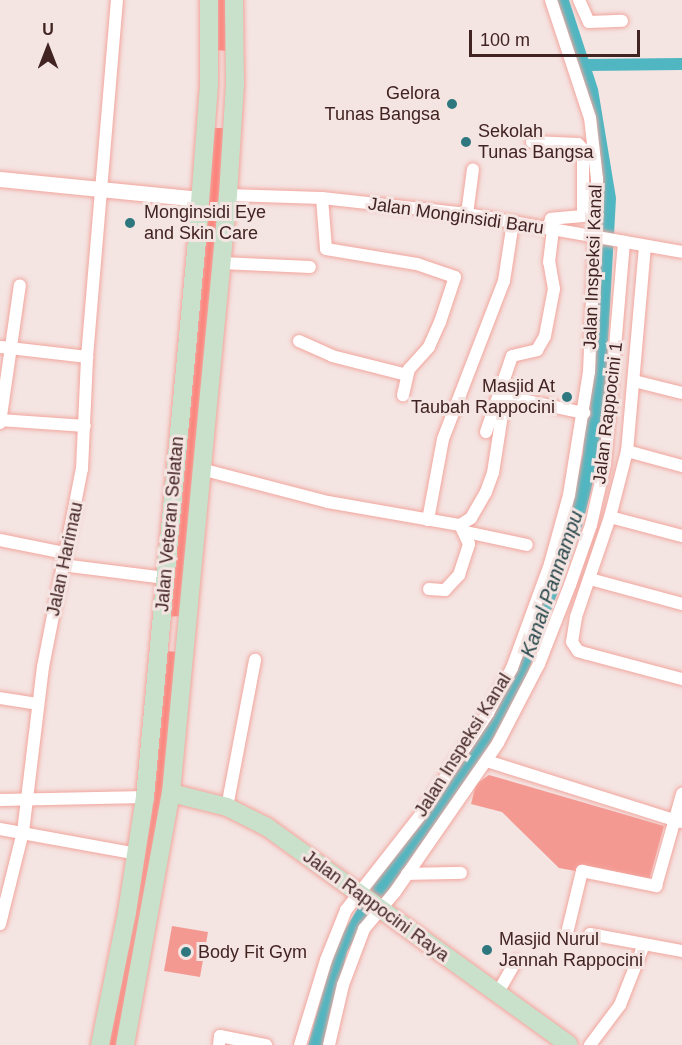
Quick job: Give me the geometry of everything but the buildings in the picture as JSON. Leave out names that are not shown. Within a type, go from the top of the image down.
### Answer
[{"type":"main road","name":"Jalan Veteran Selatan","points":[[100,1045],[137,854],[145,796],[200,200],[209,84],[208,0]]},
{"type":"main road","name":"Jalan Veteran Selatan","points":[[125,1045],[171,793],[228,195],[235,85],[234,0]]},
{"type":"main road","points":[[209,84],[235,85]]},
{"type":"main road","points":[[162,625],[187,627]]},
{"type":"main road","name":"Jalan Rappocini Raya","points":[[171,793],[227,807],[267,826],[358,896],[380,909],[559,1042]]},
{"type":"street","name":"Jalan Harimau","points":[[0,924],[23,832],[38,704],[63,559],[76,511],[85,426],[87,357],[117,0]]},
{"type":"street","name":"Jalan Inspeksi Kanal","points":[[300,1045],[335,933],[358,896],[419,817],[488,713],[512,668],[560,529],[584,413],[589,372],[597,179],[590,118],[551,0]]},
{"type":"street","points":[[579,0],[589,22],[622,21]]},
{"type":"street","points":[[486,432],[513,356],[537,350],[545,336],[554,289],[549,262],[550,219],[583,216],[583,149],[578,144],[532,142]]},
{"type":"street","points":[[467,214],[472,169]]},
{"type":"street","points":[[0,179],[200,200]]},
{"type":"street","name":"Jalan Monginsidi Baru","points":[[228,195],[322,198],[467,214],[513,222],[551,233],[594,236],[682,252]]},
{"type":"street","points":[[322,198],[326,249],[417,264],[455,277],[432,340],[414,359],[407,375],[403,395]]},
{"type":"street","points":[[428,520],[443,440],[504,281],[513,222]]},
{"type":"street","name":"Jalan Rappocini 1","points":[[329,1045],[352,954],[364,928],[395,892],[487,761],[539,664],[591,525],[609,438],[623,242]]},
{"type":"street","points":[[645,246],[627,451],[610,517],[572,635],[574,646],[588,654],[682,679]]},
{"type":"street","points":[[221,263],[310,267]]},
{"type":"street","points":[[20,285],[4,348],[0,421],[85,426]]},
{"type":"street","points":[[299,341],[332,356],[407,375]]},
{"type":"street","points":[[4,348],[87,357]]},
{"type":"street","points":[[634,381],[682,393]]},
{"type":"street","points":[[463,529],[475,512],[493,473],[504,402],[509,397],[584,413]]},
{"type":"street","points":[[627,451],[682,466]]},
{"type":"street","points":[[201,468],[328,502],[428,520],[527,545]]},
{"type":"street","points":[[610,517],[682,536]]},
{"type":"street","points":[[429,589],[445,590],[456,581],[469,548],[463,529]]},
{"type":"street","points":[[0,540],[63,559],[165,578]]},
{"type":"street","points":[[590,579],[682,604]]},
{"type":"street","points":[[227,807],[255,660]]},
{"type":"street","points":[[0,698],[38,704]]},
{"type":"street","points":[[487,761],[676,824]]},
{"type":"street","points":[[568,929],[579,872],[657,886],[676,824],[682,794]]},
{"type":"street","points":[[0,800],[145,796]]},
{"type":"street","points":[[0,829],[137,854]]},
{"type":"street","points":[[406,874],[461,873]]},
{"type":"street","points":[[590,934],[643,947],[682,951]]},
{"type":"street","points":[[590,1045],[620,1005],[643,947]]},
{"type":"street","points":[[497,994],[516,961]]},
{"type":"street","points":[[219,1045],[220,1036],[266,1045]]},
{"type":"shaded area","points":[[211,0],[230,0],[229,51],[213,50]]},
{"type":"shaded area","points":[[207,128],[227,128],[181,616],[165,617]]},
{"type":"shaded area","points":[[162,651],[182,652],[170,791],[121,1045],[111,1045],[102,1043]]},
{"type":"shaded area","points":[[489,775],[664,826],[648,884],[559,868],[502,812],[471,804],[476,784]]},
{"type":"shaded area","name":"Body Fit Gym","points":[[172,926],[208,932],[200,977],[164,971]]},
{"type":"water","name":"Kanal Pannampu","points":[[556,0],[569,0],[598,89],[616,198],[601,442],[591,491],[581,530],[525,680],[489,746],[406,868],[367,917],[347,952],[324,1045],[308,1045],[336,945],[369,889],[471,750],[519,661],[559,559],[583,453],[595,135]]},
{"type":"waterway","points":[[582,65],[682,64]]},
{"type":"place","name":"Gelora Tunas Bangsa","points":[[452,104]]},
{"type":"place","name":"Sekolah Tunas Bangsa","points":[[466,142]]},
{"type":"place","name":"Monginsidi Eye and Skin Care","points":[[130,223]]},
{"type":"place","name":"Masjid At Taubah Rappocini","points":[[567,397]]},
{"type":"place","name":"Masjid Nurul Jannah Rappocini","points":[[487,950]]},
{"type":"place","name":"Body Fit Gym","points":[[186,952]]}]
